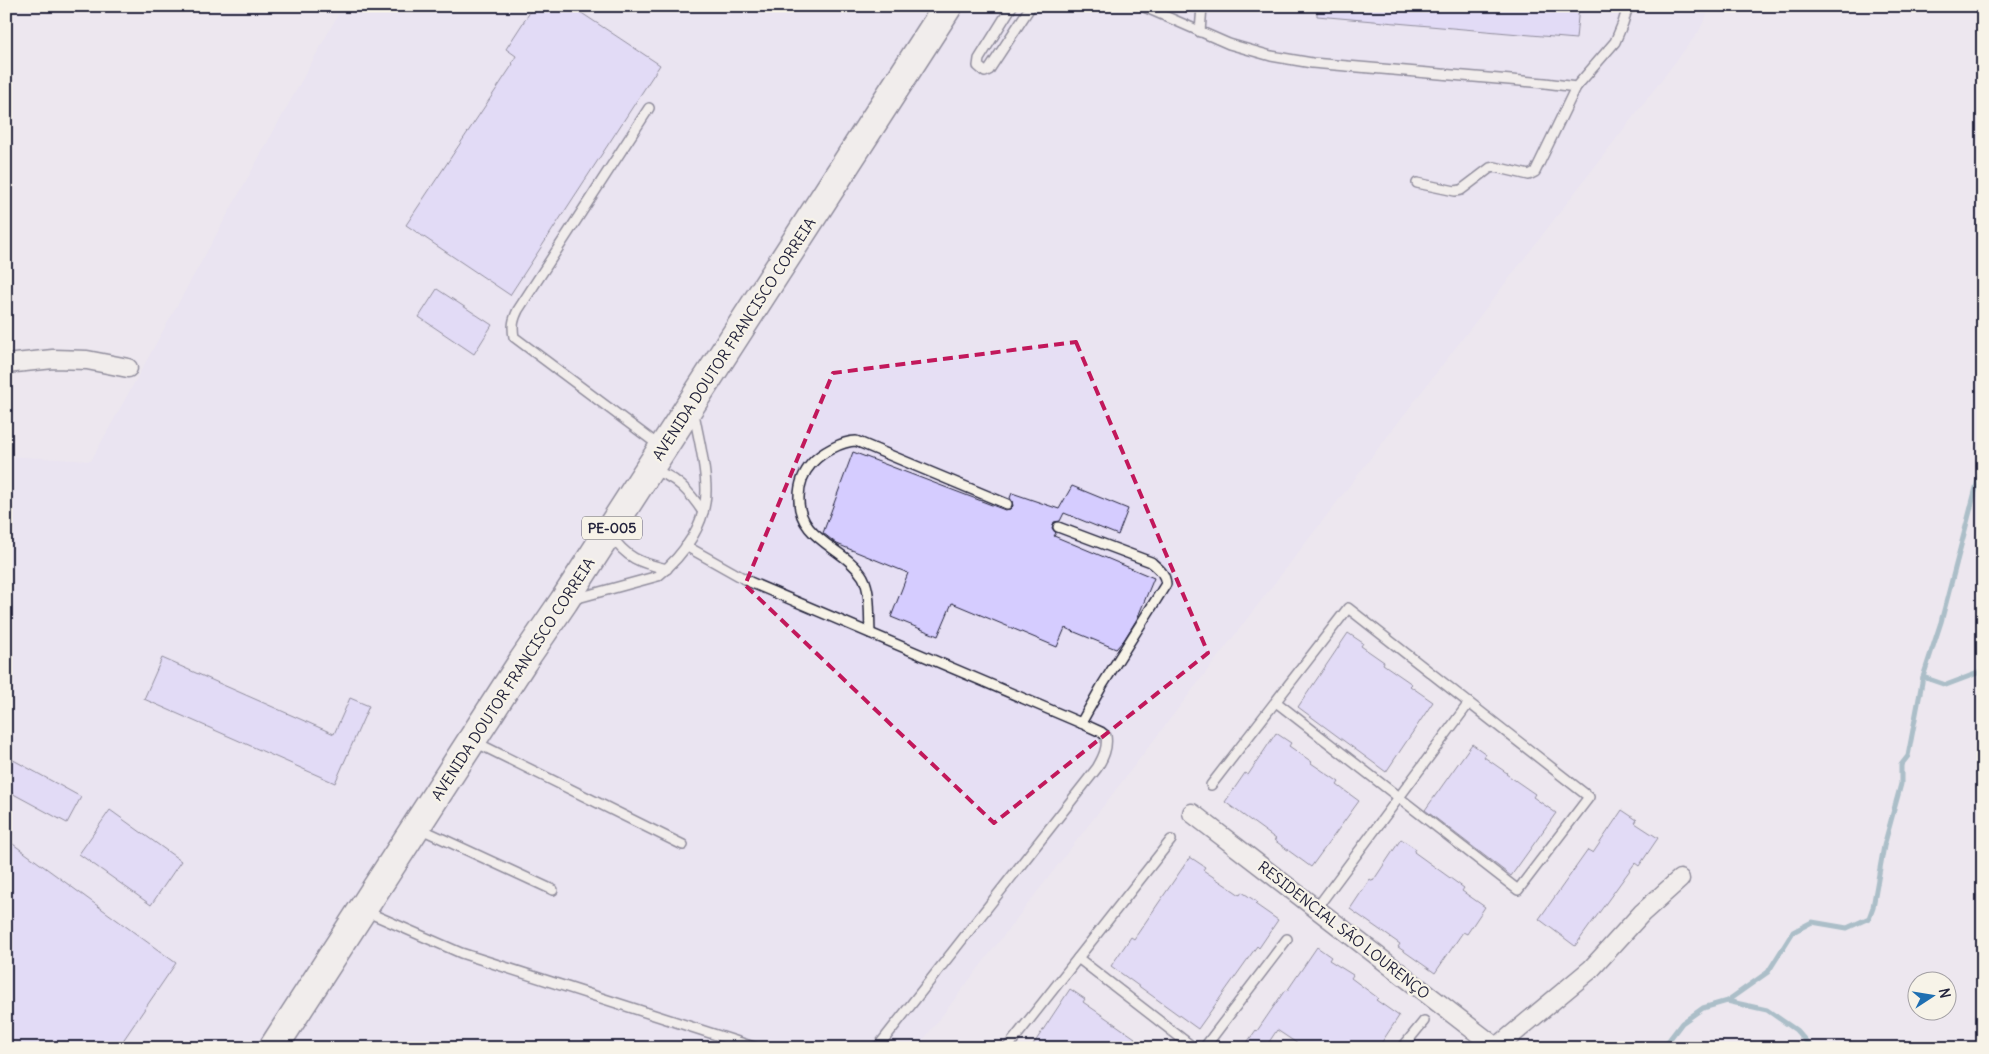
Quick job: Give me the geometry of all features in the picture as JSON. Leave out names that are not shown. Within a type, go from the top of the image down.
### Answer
[{"type":"main road","name":"AVENIDA DOUTOR FRANCISCO CORREIA","points":[[273,1048],[950,6]]},
{"type":"street","points":[[6,364],[52,359],[87,360],[128,368]]},
{"type":"street","name":"RESIDENCIAL SÃO LOURENÇO","points":[[1192,813],[1496,1048],[1591,969],[1642,913],[1680,879]]},
{"type":"lane","points":[[1012,6],[979,60],[978,66],[985,72],[989,70],[1030,6]]},
{"type":"lane","points":[[1142,6],[1200,32],[1271,56],[1312,63],[1576,87]]},
{"type":"lane","points":[[1200,32],[1202,6]]},
{"type":"lane","points":[[1417,183],[1461,190],[1490,168],[1496,167],[1529,175],[1535,172],[1576,87],[1615,42],[1628,6]]},
{"type":"lane","points":[[648,108],[518,310],[512,329],[514,337],[655,460],[658,472],[676,481],[691,494],[703,512]]},
{"type":"lane","points":[[564,601],[658,576],[667,569],[695,534],[703,512],[706,490],[692,403]]},
{"type":"lane","points":[[870,633],[867,591],[864,579],[858,569],[822,542],[808,528],[798,504],[799,484],[812,463],[825,452],[851,441],[856,441],[1007,504]]},
{"type":"lane","points":[[1058,527],[1151,562],[1161,570],[1165,576],[1166,584],[1103,684],[1081,723]]},
{"type":"lane","points":[[609,532],[618,545],[636,560],[667,569]]},
{"type":"lane","points":[[686,546],[750,582],[1081,723],[1106,736],[1107,743],[1103,758],[877,1048]]},
{"type":"lane","points":[[1211,785],[1348,608],[1590,797],[1518,890],[1276,702]]},
{"type":"lane","points":[[1316,908],[1469,703]]},
{"type":"lane","points":[[472,740],[683,845]]},
{"type":"lane","points":[[417,826],[553,890]]},
{"type":"lane","points":[[1007,1048],[1171,840]]},
{"type":"lane","points":[[363,910],[461,954],[756,1048]]},
{"type":"lane","points":[[1204,1048],[1287,939]]},
{"type":"lane","points":[[1078,958],[1194,1048]]},
{"type":"lane","points":[[1402,1048],[1424,1021]]},
{"type":"highlighted area","points":[[1076,342],[1208,653],[994,823],[745,585],[833,373]]},
{"type":"shaded area","points":[[343,6],[1711,6],[1699,31],[917,1048],[6,1048],[6,456],[91,461]]},
{"type":"building","points":[[534,6],[571,6],[660,65],[510,295],[406,225],[513,64],[516,56],[506,49]]},
{"type":"building","points":[[1317,6],[1579,6],[1576,39],[1317,16]]},
{"type":"building","points":[[437,289],[492,325],[474,354],[419,317]]},
{"type":"building","points":[[853,452],[1005,510],[1013,506],[1010,498],[1012,493],[1059,509],[1072,486],[1128,509],[1118,535],[1064,513],[1060,521],[1054,522],[1052,528],[1056,533],[1054,536],[1154,578],[1137,619],[1124,640],[1116,649],[1065,628],[1057,647],[952,603],[938,636],[891,617],[908,573],[837,544],[823,533]]},
{"type":"building","points":[[1348,633],[1363,643],[1361,646],[1384,662],[1383,664],[1412,684],[1410,686],[1433,702],[1386,772],[1298,707]]},
{"type":"building","points":[[162,658],[334,734],[350,698],[369,706],[335,783],[144,699]]},
{"type":"building","points":[[1276,733],[1291,743],[1289,746],[1339,782],[1337,785],[1359,801],[1311,867],[1225,802],[1245,773],[1248,775]]},
{"type":"building","points":[[1472,744],[1486,754],[1484,757],[1535,794],[1533,797],[1556,813],[1511,876],[1425,810]]},
{"type":"building","points":[[6,756],[81,797],[67,823],[6,790]]},
{"type":"building","points":[[110,810],[181,861],[151,905],[79,854]]},
{"type":"building","points":[[1622,810],[1637,820],[1635,823],[1658,838],[1639,866],[1635,863],[1575,946],[1539,919],[1588,850],[1593,853]]},
{"type":"building","points":[[6,839],[176,963],[118,1048],[6,1048]]},
{"type":"building","points":[[1401,839],[1416,849],[1414,852],[1464,888],[1462,891],[1485,907],[1467,934],[1463,932],[1435,973],[1398,947],[1400,944],[1350,909],[1370,879],[1373,881]]},
{"type":"building","points":[[1190,857],[1205,867],[1203,870],[1240,895],[1242,892],[1257,902],[1255,904],[1278,920],[1259,948],[1257,946],[1198,1029],[1111,966],[1131,937],[1134,939]]},
{"type":"building","points":[[1317,947],[1331,957],[1329,960],[1353,975],[1351,978],[1378,998],[1376,1000],[1399,1016],[1378,1048],[1304,1048],[1277,1030],[1265,1048],[1243,1048],[1285,990],[1287,991]]},
{"type":"building","points":[[1070,989],[1085,999],[1083,1002],[1135,1038],[1128,1048],[1031,1048]]},
{"type":"waterway","points":[[1663,1048],[1682,1023],[1703,1008],[1727,1001],[1768,972],[1793,932],[1812,922],[1847,928],[1869,918],[1873,907],[1884,846],[1901,784],[1901,765],[1908,756],[1923,677],[1941,622],[1983,461]]},
{"type":"waterway","points":[[1923,677],[1946,685],[1983,671]]},
{"type":"waterway","points":[[1727,1001],[1767,1010],[1796,1030],[1812,1048]]}]
